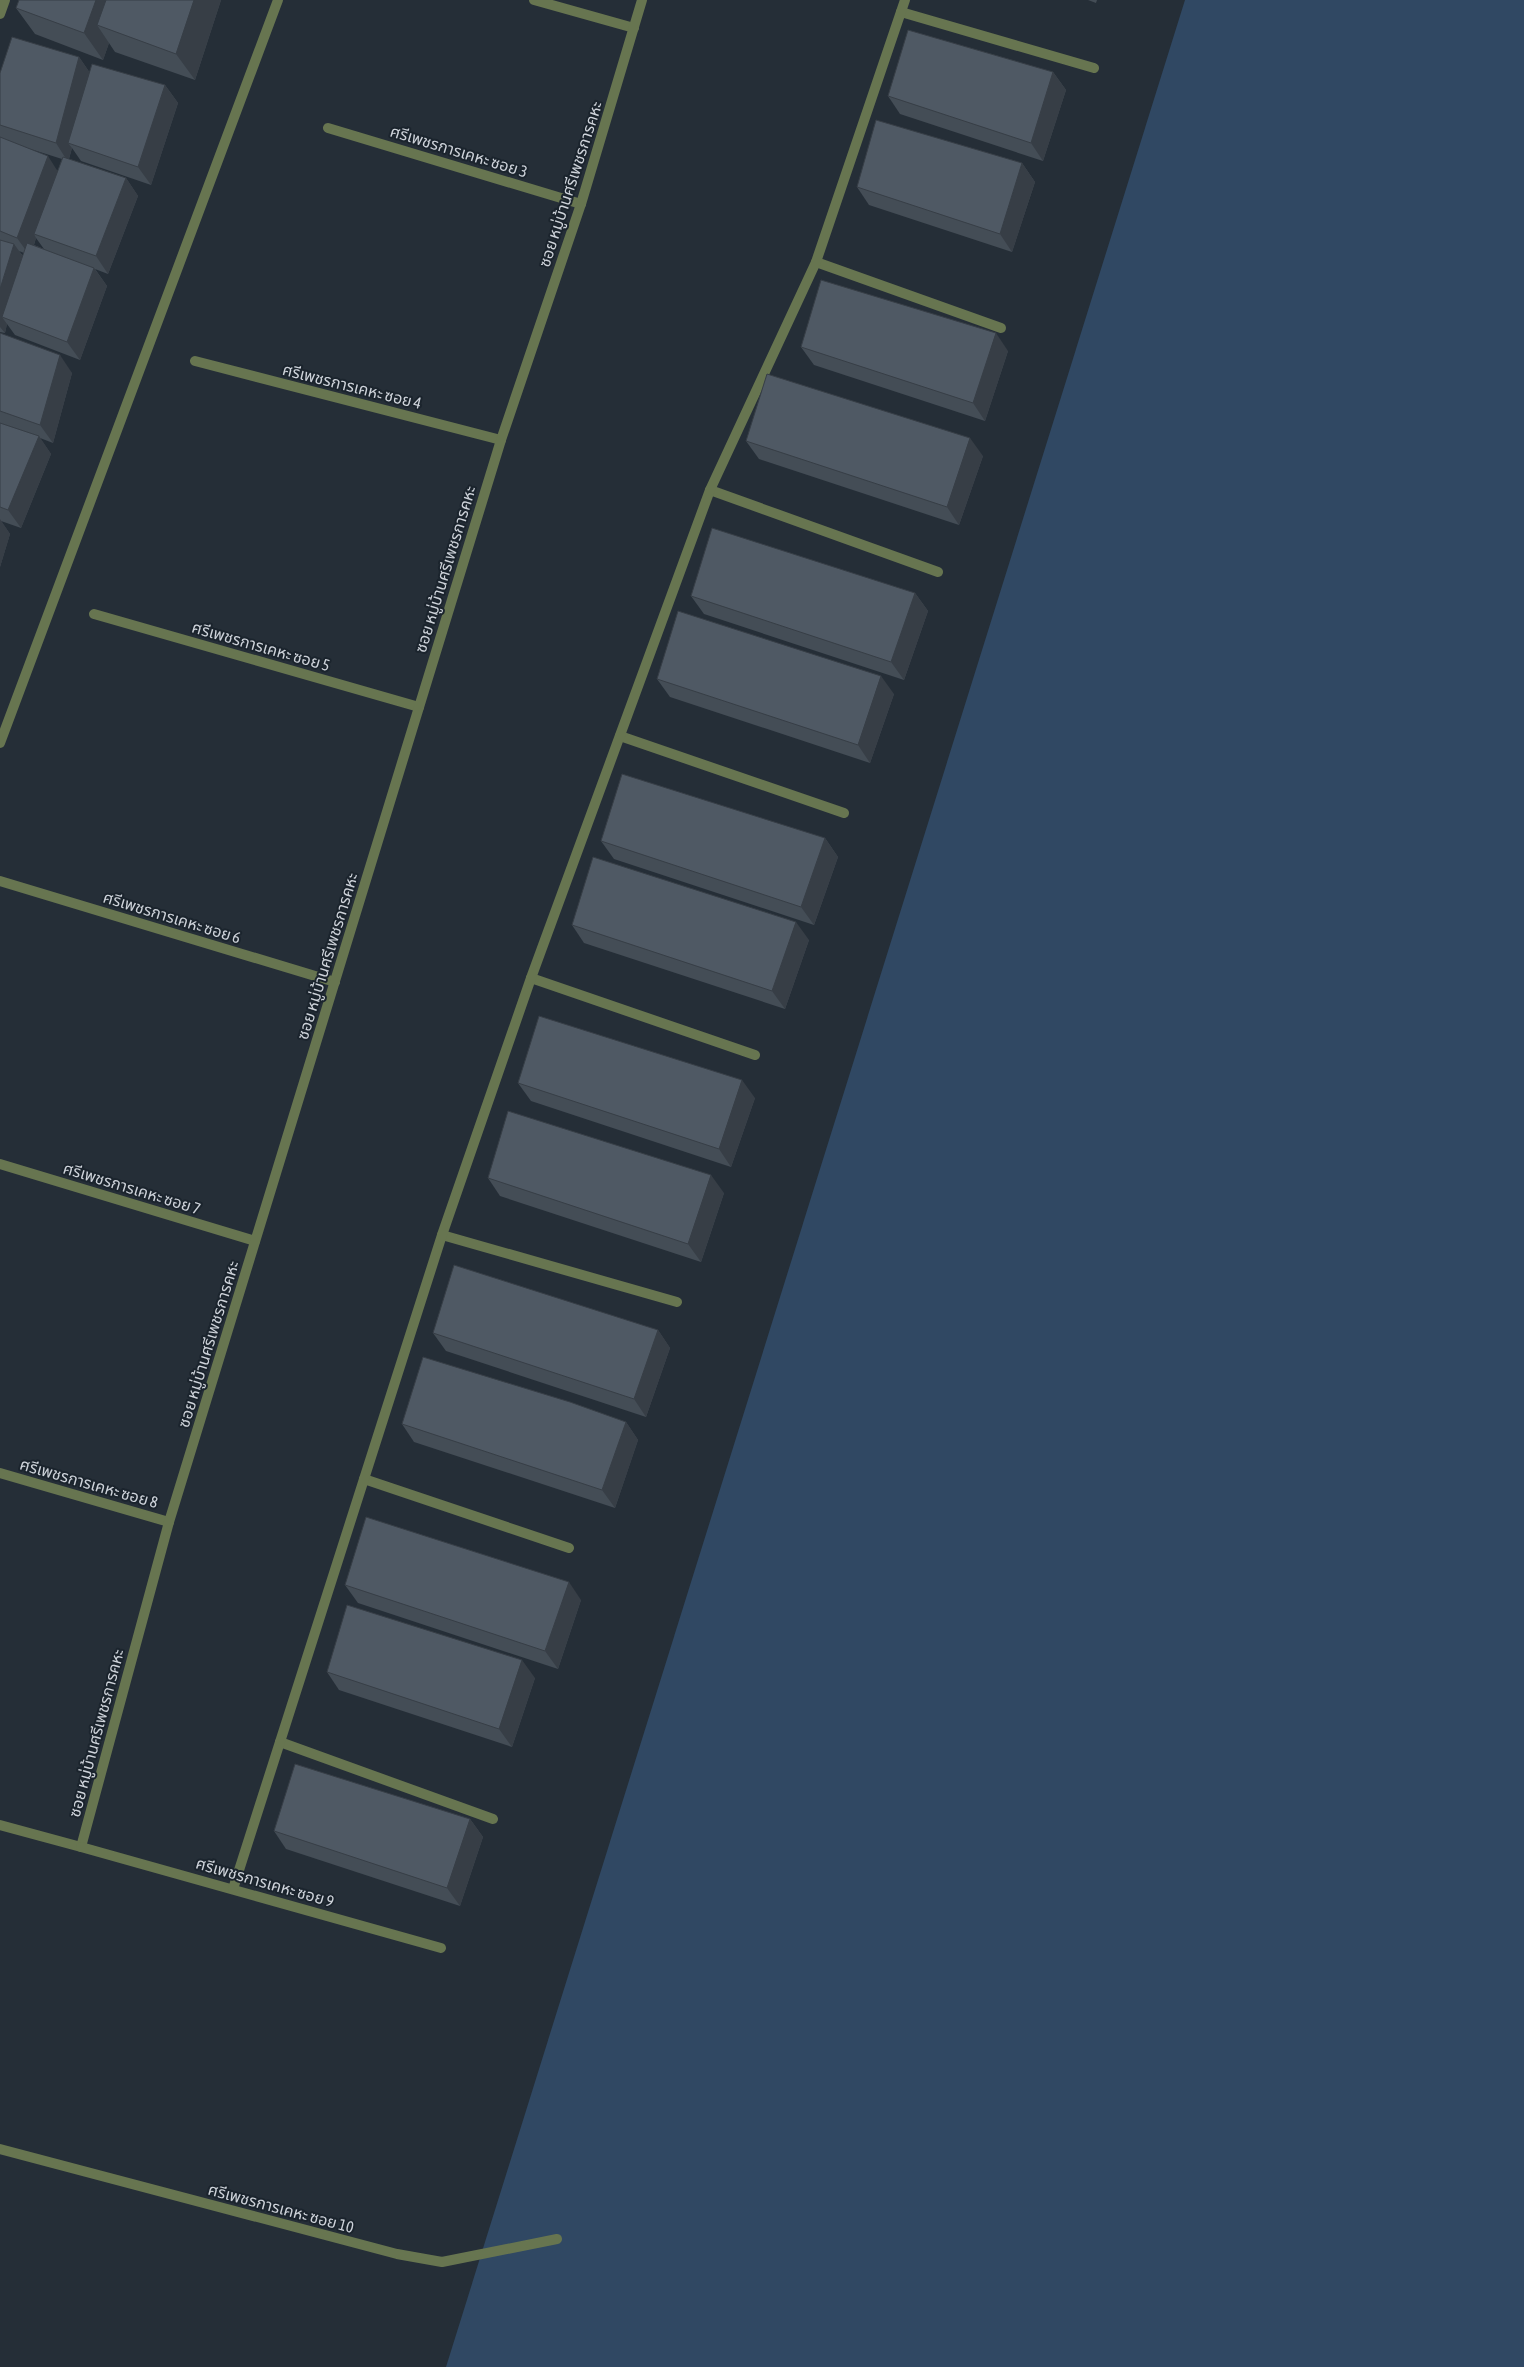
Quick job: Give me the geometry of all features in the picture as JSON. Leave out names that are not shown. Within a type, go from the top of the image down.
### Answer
[{"type":"street","points":[[0,14],[5,0]]},
{"type":"street","points":[[0,743],[278,0]]},
{"type":"street","points":[[534,0],[634,28]]},
{"type":"street","name":"ซอย หมู่บ้านศรีเพชรการคหะ","points":[[81,1846],[169,1522],[500,440],[581,204],[642,0]]},
{"type":"street","points":[[233,1889],[442,1235],[531,978],[710,490],[816,262],[905,0]]},
{"type":"street","points":[[901,12],[1094,68]]},
{"type":"street","name":"ศรีเพชรการเคหะ ซอย 3","points":[[328,128],[581,204]]},
{"type":"street","points":[[816,262],[1001,328]]},
{"type":"street","name":"ศรีเพชรการเคหะ ซอย 4","points":[[195,361],[500,440]]},
{"type":"street","points":[[710,490],[938,572]]},
{"type":"street","name":"ศรีเพชรการเคหะ ซอย 5","points":[[94,614],[419,707]]},
{"type":"street","points":[[620,736],[844,814]]},
{"type":"street","name":"ศรีเพชรการเคหะ ซอย 6","points":[[0,881],[335,982]]},
{"type":"street","points":[[531,978],[755,1055]]},
{"type":"street","name":"ศรีเพชรการเคหะ ซอย 7","points":[[0,1164],[255,1241]]},
{"type":"street","points":[[442,1235],[677,1302]]},
{"type":"street","name":"ศรีเพชรการเคหะ ซอย 8","points":[[0,1473],[169,1522]]},
{"type":"street","points":[[364,1479],[569,1548]]},
{"type":"street","points":[[280,1742],[493,1819]]},
{"type":"street","points":[[0,1825],[81,1846]]},
{"type":"street","name":"ศรีเพชรการเคหะ ซอย 9","points":[[81,1846],[441,1948]]},
{"type":"street","name":"ศรีเพชรการเคหะ ซอย 10","points":[[0,2150],[397,2254],[442,2262],[557,2239]]},
{"type":"shaded area","points":[[1185,0],[1524,0],[1524,2367],[446,2367]]},
{"type":"building","points":[[19,0],[96,0],[84,33],[16,8]]},
{"type":"building","points":[[106,0],[194,0],[176,54],[97,25]]},
{"type":"building","points":[[908,30],[1053,72],[1031,143],[888,96]]},
{"type":"building","points":[[12,37],[79,57],[56,143],[0,125],[0,73]]},
{"type":"building","points":[[92,64],[165,85],[138,167],[68,143]]},
{"type":"building","points":[[876,120],[1022,163],[1000,234],[857,187]]},
{"type":"building","points":[[0,137],[48,156],[17,238],[0,231]]},
{"type":"building","points":[[63,157],[126,178],[96,256],[34,234]]},
{"type":"building","points":[[0,240],[14,244],[0,289]]},
{"type":"building","points":[[27,243],[94,268],[67,342],[2,317]]},
{"type":"building","points":[[821,280],[996,333],[973,403],[801,347]]},
{"type":"building","points":[[0,333],[60,355],[40,425],[0,411]]},
{"type":"building","points":[[767,374],[970,438],[947,507],[746,441]]},
{"type":"building","points":[[0,423],[39,436],[8,510],[0,507]]},
{"type":"building","points":[[712,528],[915,593],[891,662],[691,596]]},
{"type":"building","points":[[678,611],[881,676],[858,745],[657,679]]},
{"type":"building","points":[[622,774],[825,838],[801,907],[601,841]]},
{"type":"building","points":[[593,857],[796,922],[772,991],[572,925]]},
{"type":"building","points":[[539,1016],[742,1080],[719,1149],[518,1083]]},
{"type":"building","points":[[508,1111],[711,1175],[688,1244],[488,1178]]},
{"type":"building","points":[[454,1265],[658,1330],[634,1399],[433,1333]]},
{"type":"building","points":[[423,1357],[570,1402],[626,1422],[602,1490],[402,1424]]},
{"type":"building","points":[[366,1517],[569,1582],[545,1651],[345,1585]]},
{"type":"building","points":[[347,1605],[522,1660],[499,1729],[327,1672]]},
{"type":"building","points":[[295,1764],[470,1819],[447,1888],[274,1831]]}]
